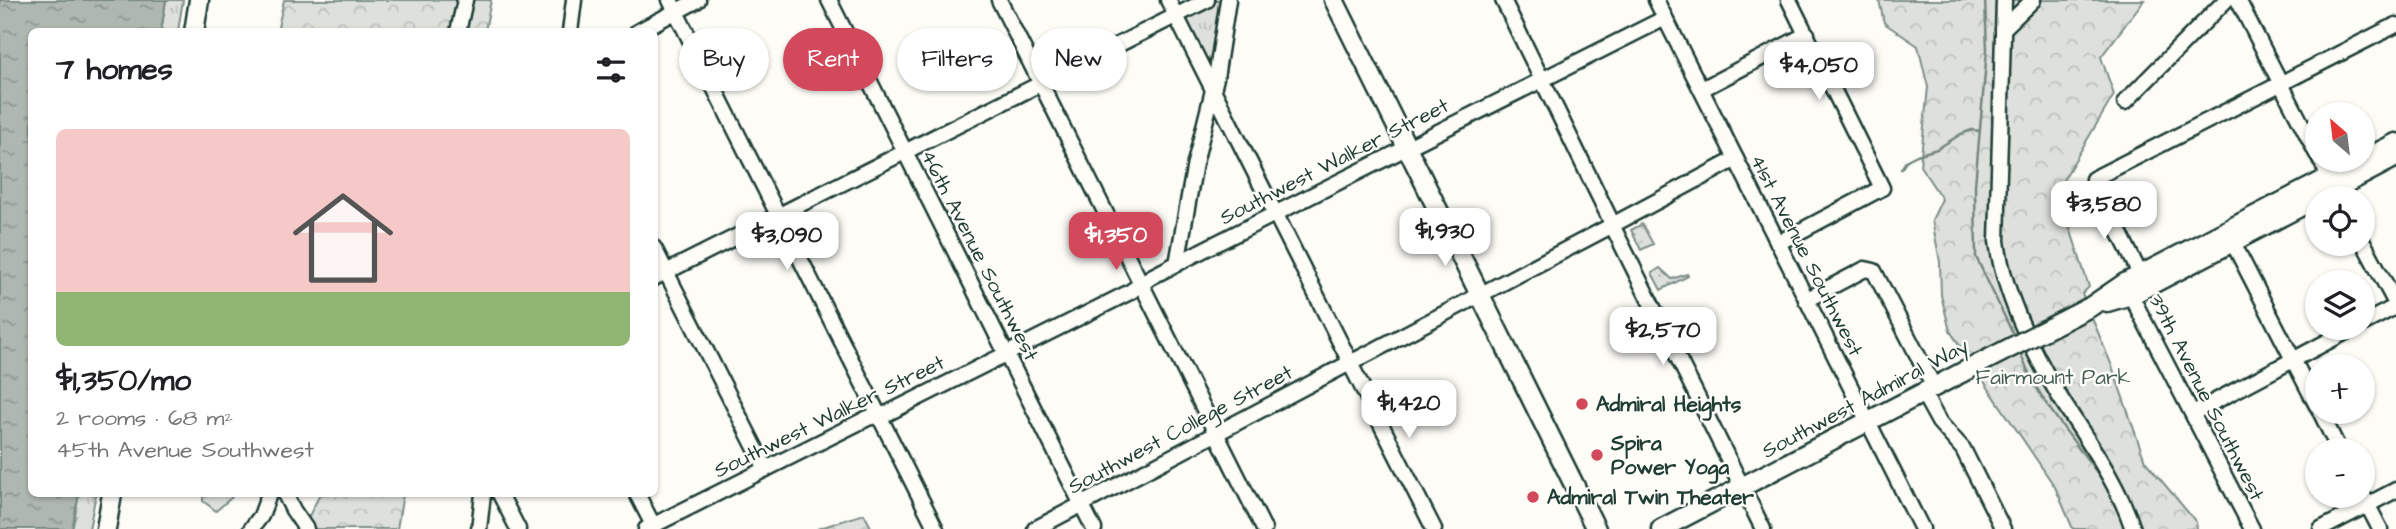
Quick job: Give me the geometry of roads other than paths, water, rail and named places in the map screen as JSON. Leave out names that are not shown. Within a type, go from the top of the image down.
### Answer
[{"type":"main road","points":[[195,28],[199,0]]},
{"type":"main road","points":[[1334,0],[1596,529]]},
{"type":"main road","name":"Southwest Admiral Way","points":[[2338,186],[2396,144]]},
{"type":"main road","name":"Southwest Admiral Way","points":[[2339,186],[2396,157]]},
{"type":"main road","name":"Southwest Admiral Way","points":[[1661,529],[2230,236],[2305,202]]},
{"type":"main road","name":"Southwest Admiral Way","points":[[2230,236],[2305,203]]},
{"type":"main road","points":[[106,529],[111,497]]},
{"type":"street","points":[[459,28],[465,0]]},
{"type":"street","points":[[570,28],[574,0]]},
{"type":"street","points":[[643,28],[673,6],[698,0]]},
{"type":"street","name":"46th Avenue Southwest","points":[[829,0],[1094,529]]},
{"type":"street","points":[[999,0],[1031,65]]},
{"type":"street","points":[[1168,0],[1434,529]]},
{"type":"street","points":[[1127,40],[1206,0]]},
{"type":"street","points":[[1177,264],[1195,163],[1213,89],[1228,0]]},
{"type":"street","points":[[1503,0],[1763,529]]},
{"type":"street","name":"41st Avenue Southwest","points":[[1656,0],[1922,529]]},
{"type":"street","points":[[1777,243],[1882,188],[1789,0]]},
{"type":"street","points":[[2004,0],[1997,241],[2005,286],[2048,375],[2102,464],[2125,507],[2133,529]]},
{"type":"street","points":[[2003,29],[2034,0]]},
{"type":"street","points":[[2125,102],[2226,0]]},
{"type":"street","points":[[2238,0],[2305,131]]},
{"type":"street","points":[[673,6],[936,529]]},
{"type":"street","name":"Southwest Walker Street","points":[[650,527],[878,415],[888,413],[1132,291],[1177,264],[1665,18]]},
{"type":"street","points":[[2280,84],[2396,25]]},
{"type":"street","points":[[1702,89],[1807,34]]},
{"type":"street","name":"39th Avenue Southwest","points":[[2252,529],[2193,413],[2136,285],[2093,179],[2280,84]]},
{"type":"street","points":[[766,469],[660,274],[1031,88]]},
{"type":"street","points":[[1044,91],[1264,529]]},
{"type":"street","name":"Southwest College Street","points":[[1035,529],[1736,159]]},
{"type":"street","points":[[2230,236],[2305,383]]},
{"type":"street","points":[[2370,256],[2394,305],[2375,316]]},
{"type":"street","points":[[1806,300],[1865,269],[1877,274],[1928,390],[1939,422],[1963,449],[2003,529]]},
{"type":"street","points":[[2193,413],[2331,340]]},
{"type":"street","points":[[2375,496],[2396,490]]},
{"type":"street","points":[[251,529],[259,522],[269,497]]},
{"type":"street","points":[[286,497],[306,529]]},
{"type":"street","points":[[479,529],[483,497]]},
{"type":"street","points":[[501,497],[517,529]]},
{"type":"street","points":[[638,497],[650,527]]},
{"type":"street","points":[[2321,529],[2352,508]]},
{"type":"street","points":[[2370,508],[2380,529]]},
{"type":"water","points":[[0,0],[166,0],[161,28],[28,28],[28,497],[78,497],[72,529],[0,529]]},
{"type":"waterway","points":[[1985,0],[1987,50],[1975,185],[1976,257],[2014,336]]},
{"type":"waterway","points":[[1901,169],[1907,160],[1917,155],[1937,149],[1961,134],[1972,130],[1979,131]]},
{"type":"waterway","points":[[2020,352],[2049,407],[2109,490]]},
{"type":"waterway","points":[[2122,518],[2124,529]]},
{"type":"place","name":"Admiral Heights","points":[[1582,404]]},
{"type":"place","name":"Spira Power Yoga","points":[[1597,455]]},
{"type":"place","name":"Admiral Twin Theater","points":[[1533,497]]},
{"type":"park label","name":"Fairmount Park","points":[[2053,377]]}]
